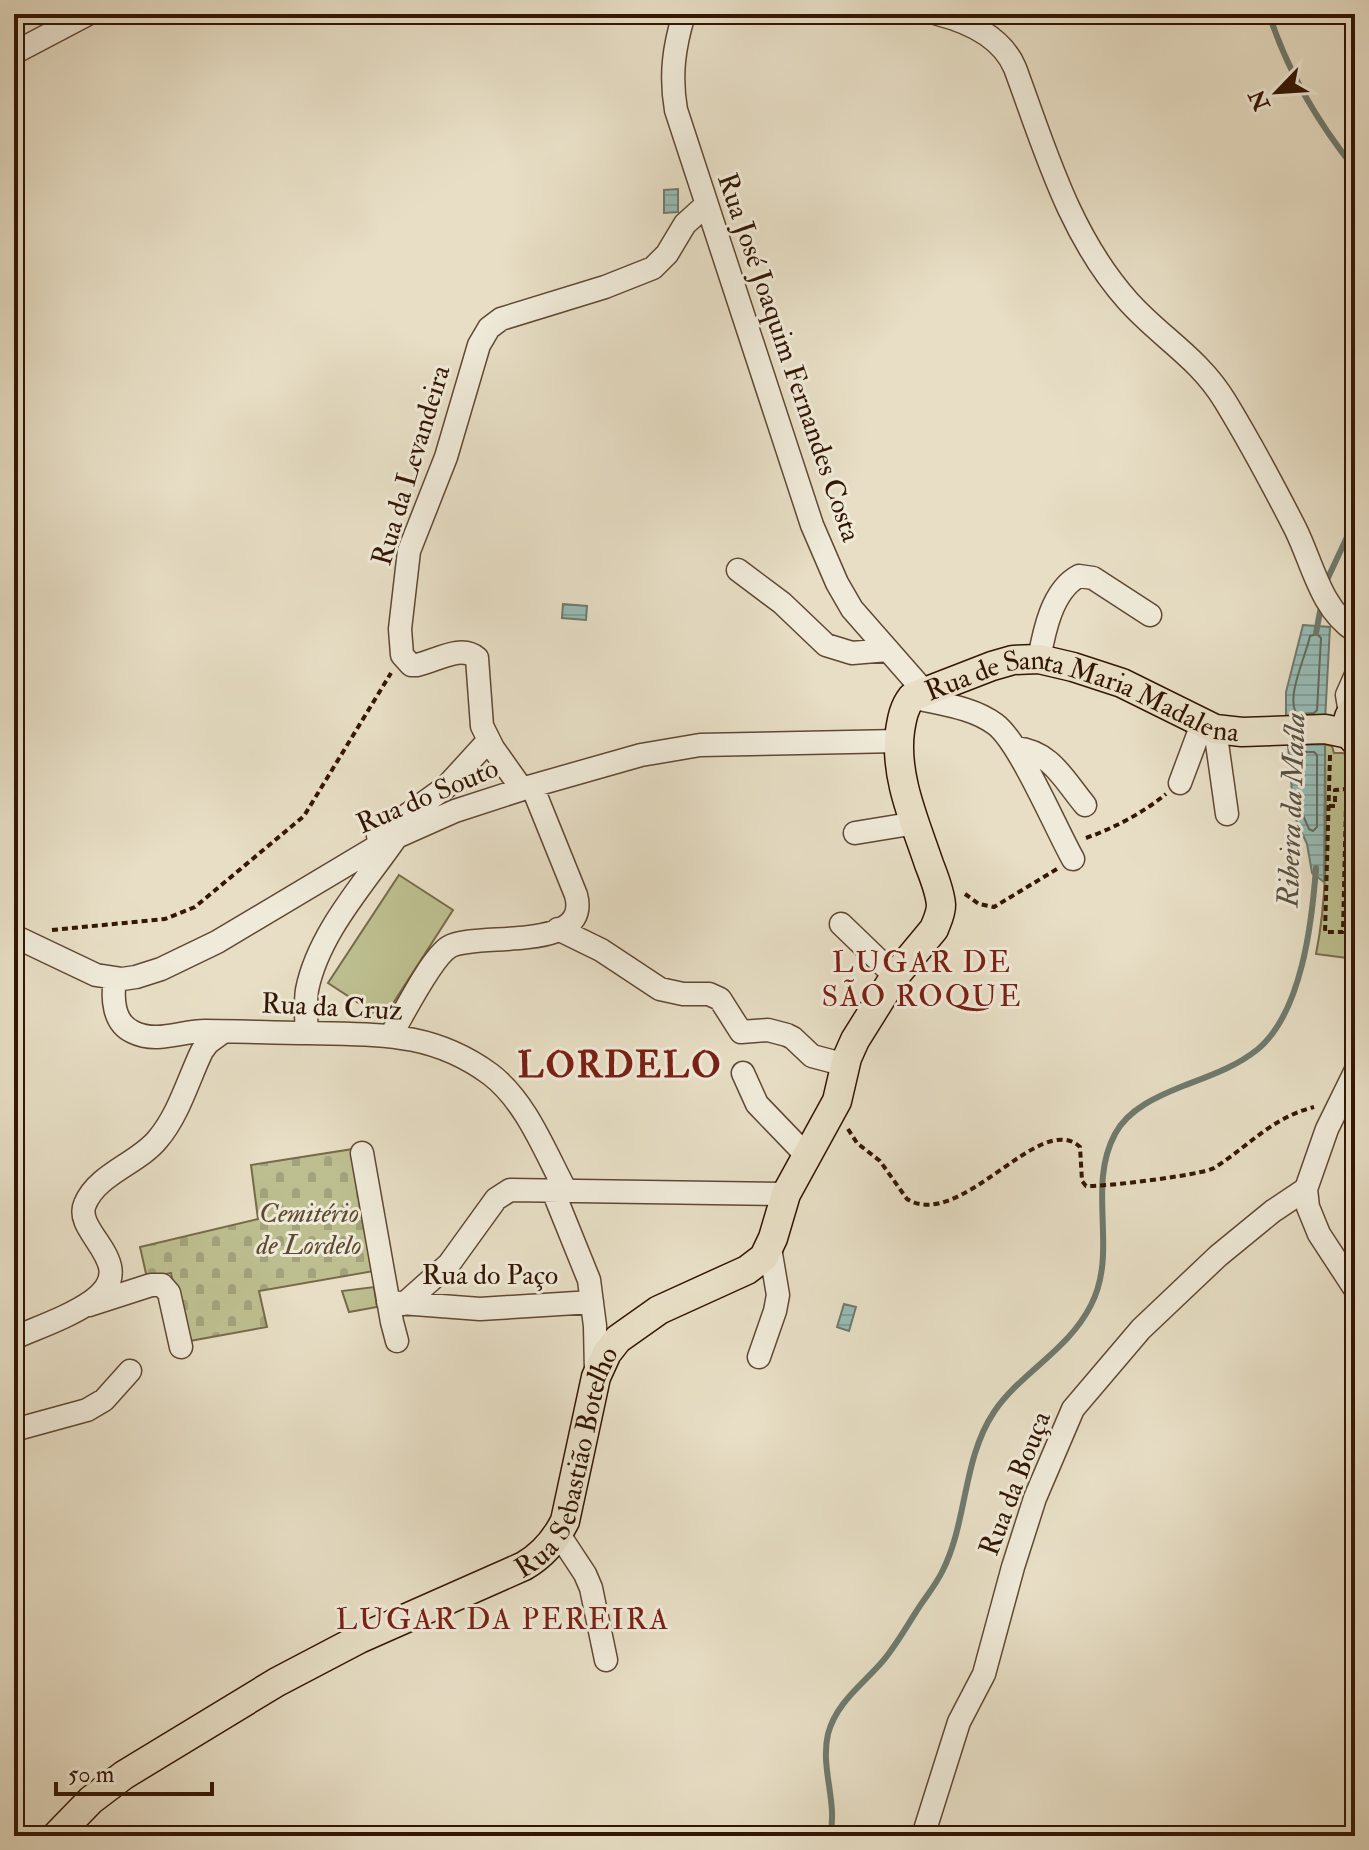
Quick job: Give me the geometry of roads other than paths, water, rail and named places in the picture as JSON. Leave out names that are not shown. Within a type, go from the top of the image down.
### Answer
[{"type":"main road","name":"Rua de Santa Maria Madalena","points":[[786,1194],[837,1101],[855,1040],[895,976],[928,937],[938,919],[940,900],[902,778],[899,741],[904,709],[918,694],[992,666],[1013,660],[1039,659],[1122,683],[1208,726],[1266,732],[1345,732]]},
{"type":"main road","points":[[770,1248],[786,1194]]},
{"type":"main road","name":"Rua Sebastião Botelho","points":[[56,1836],[91,1800],[124,1775],[228,1711],[330,1653],[524,1566],[545,1551],[558,1533],[569,1508],[596,1377],[611,1347],[627,1332],[670,1304],[747,1270],[770,1248]]},
{"type":"street","points":[[14,53],[88,14]]},
{"type":"street","name":"Rua José Joaquim Fernandes Costa","points":[[684,14],[674,49],[676,110],[821,548],[852,609],[888,650],[918,694]]},
{"type":"street","points":[[938,14],[982,31],[1006,52],[1015,68],[1058,187],[1090,245],[1129,302],[1209,376],[1277,494],[1322,592],[1346,624]]},
{"type":"street","name":"Rua da Levandeira","points":[[488,741],[481,719],[479,665],[473,654],[461,652],[411,665],[402,655],[400,629],[406,560],[446,457],[479,345],[489,328],[501,319],[605,287],[653,268],[667,254],[685,224],[706,205]]},
{"type":"street","points":[[738,570],[782,603],[823,643],[847,652],[888,650]]},
{"type":"street","points":[[1039,659],[1048,621],[1065,587],[1079,576],[1093,578],[1150,615]]},
{"type":"street","points":[[1345,732],[1347,695],[1355,677]]},
{"type":"street","points":[[918,694],[982,716],[999,726],[1013,744],[1069,852]]},
{"type":"street","points":[[1180,783],[1208,726]]},
{"type":"street","points":[[1208,726],[1227,814]]},
{"type":"street","points":[[342,866],[398,820],[446,787],[488,741],[527,787],[578,902],[574,917],[558,929],[531,938],[472,939],[450,947],[438,957],[391,1035]]},
{"type":"street","name":"Rua do Souto","points":[[14,936],[80,969],[115,979],[147,974],[196,953],[397,836],[455,811],[527,787],[641,755],[700,745],[899,741]]},
{"type":"street","points":[[1013,744],[1046,758],[1085,805]]},
{"type":"street","points":[[855,833],[916,823]]},
{"type":"street","points":[[307,1033],[307,993],[320,954],[346,909],[397,836]]},
{"type":"street","points":[[841,924],[895,976]]},
{"type":"street","points":[[558,929],[601,950],[660,989],[683,994],[709,994],[720,999],[738,1031],[768,1030],[787,1035],[812,1056],[846,1065]]},
{"type":"street","name":"Rua da Cruz","points":[[115,979],[115,1009],[130,1031],[144,1036],[161,1037],[196,1031],[391,1035],[429,1043],[488,1072],[519,1105],[560,1191],[585,1268],[592,1302],[596,1377]]},
{"type":"street","points":[[84,1305],[103,1289],[110,1265],[105,1251],[86,1225],[85,1204],[96,1189],[156,1142],[172,1118],[202,1051],[223,1032]]},
{"type":"street","points":[[743,1073],[757,1104],[807,1156]]},
{"type":"street","points":[[1350,1088],[1327,1129],[1306,1189],[1308,1207],[1319,1234],[1355,1289]]},
{"type":"street","points":[[362,1153],[396,1303],[397,1341]]},
{"type":"street","name":"Rua da Bouça","points":[[923,1836],[959,1722],[984,1674],[1035,1498],[1073,1409],[1141,1329],[1218,1256],[1273,1211],[1306,1189]]},
{"type":"street","points":[[396,1303],[449,1264],[502,1193],[510,1190],[786,1194]]},
{"type":"street","points":[[759,1357],[778,1295],[770,1248]]},
{"type":"street","points":[[14,1338],[84,1305],[162,1285],[169,1293],[181,1347]]},
{"type":"street","name":"Rua do Paço","points":[[396,1303],[502,1308],[592,1302]]},
{"type":"street","points":[[14,1430],[87,1410],[104,1400],[130,1371]]},
{"type":"street","points":[[558,1533],[591,1588],[606,1660]]},
{"type":"water","points":[[678,189],[678,212],[664,213],[664,190]]},
{"type":"water","points":[[563,604],[587,606],[586,620],[562,618]]},
{"type":"water","points":[[1303,625],[1330,627],[1325,721],[1286,723],[1286,692]]},
{"type":"water","points":[[1325,744],[1324,882],[1312,873],[1307,844],[1294,815],[1288,745]]},
{"type":"water","points":[[844,1304],[856,1307],[849,1331],[837,1327]]},
{"type":"waterway","name":"Ribeira da Maíla","points":[[1269,14],[1305,95],[1355,169]]},
{"type":"waterway","name":"Ribeira da Maíla","points":[[1326,582],[1355,520]]},
{"type":"waterway","name":"Ribeira da Maíla","points":[[1316,633],[1322,601]]},
{"type":"waterway","name":"Ribeira da Maíla","points":[[830,1836],[832,1811],[826,1747],[832,1723],[850,1695],[891,1650],[942,1572],[957,1532],[976,1450],[994,1412],[1017,1385],[1070,1336],[1091,1305],[1099,1284],[1102,1263],[1103,1176],[1115,1134],[1128,1117],[1144,1104],[1241,1061],[1273,1033],[1295,990],[1302,965],[1316,868]]},
{"type":"district","name":"LUGAR DE SÃO ROQUE","points":[[922,979]]},
{"type":"district","name":"LORDELO","points":[[620,1064]]},
{"type":"district","name":"LUGAR DA PEREIRA","points":[[503,1619]]},
{"type":"park label","name":"Cemitério de Lordelo","points":[[309,1228]]}]
